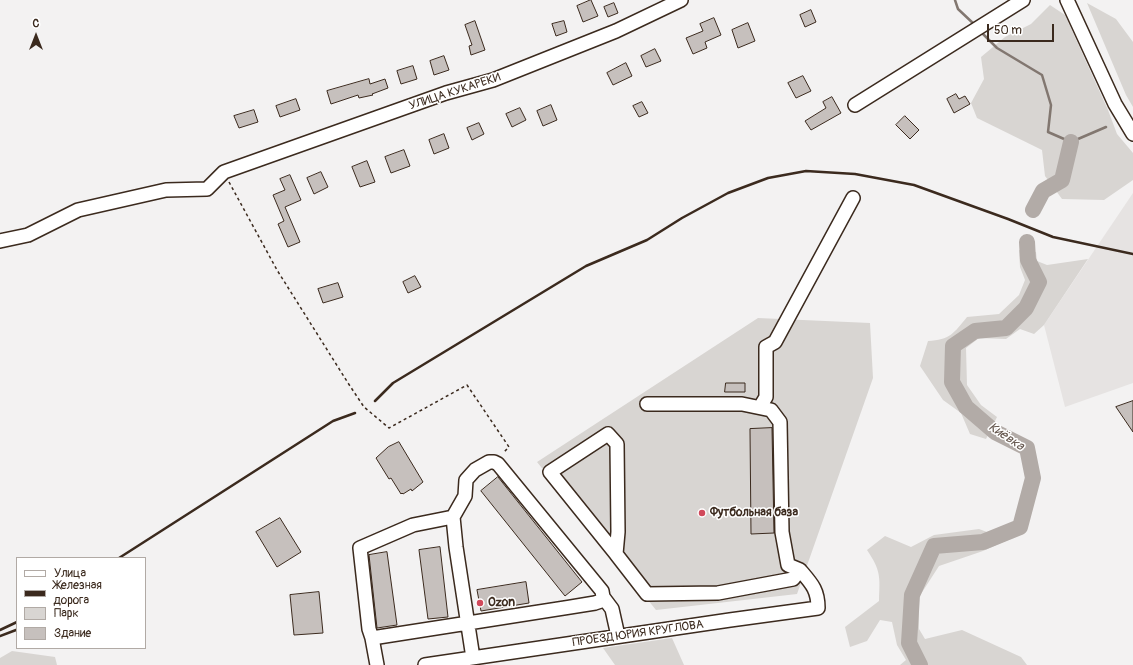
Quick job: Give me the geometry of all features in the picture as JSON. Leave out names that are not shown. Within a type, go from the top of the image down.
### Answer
[{"type":"street","name":"УЛИЦА КУКАРЕКИ","points":[[224,172],[446,94],[493,80],[616,31],[681,0]]},
{"type":"street","points":[[855,105],[1023,0]]},
{"type":"street","points":[[1067,0],[1115,104],[1133,134]]},
{"type":"street","points":[[0,241],[28,235],[78,210],[166,190],[207,189],[224,172]]},
{"type":"street","points":[[760,407],[766,397],[766,347],[775,342],[853,198]]},
{"type":"street","points":[[647,404],[742,404],[771,410],[780,422],[782,532],[788,565],[804,574]]},
{"type":"street","points":[[616,554],[618,532],[617,444],[608,434],[550,472],[647,594],[718,593],[793,579],[804,574]]},
{"type":"street","points":[[480,660],[467,623],[453,517],[465,496],[466,480],[475,470],[489,462],[498,464],[602,591],[603,597],[612,609],[618,636]]},
{"type":"street","points":[[377,665],[369,629],[360,548],[413,526],[453,517]]},
{"type":"street","name":"ПРОЕЗД ЮРИЯ КРУГЛОВА","points":[[425,665],[480,660],[618,636],[818,608],[818,597],[812,583],[804,574]]},
{"type":"street","points":[[372,638],[595,603],[601,601],[603,597]]},
{"type":"path","points":[[224,172],[277,270],[364,407],[389,428],[467,385],[509,447],[494,462]]},
{"type":"shaded area","points":[[1133,193],[1133,383],[1065,407],[1044,325]]},
{"type":"green space","points":[[1087,3],[1116,19],[1133,42],[1133,107],[1126,95]]},
{"type":"green space","points":[[1050,5],[1065,15],[1108,110],[1117,134],[1133,153],[1133,180],[1104,200],[1062,199],[1045,176],[1042,150],[977,118],[971,103],[984,79],[981,57],[1005,37],[1031,24]]},
{"type":"green space","points":[[1019,250],[1036,252],[1037,261],[1047,265],[1088,259],[1044,325],[1034,334],[1020,329],[1006,339],[979,338],[966,348],[967,385],[981,405],[997,417],[986,439],[970,434],[961,413],[943,400],[920,366],[928,341],[942,339],[951,335],[967,317],[999,314],[1019,295],[1025,280],[1020,267]]},
{"type":"green space","name":"Футбольная база","points":[[758,318],[870,323],[873,378],[797,594],[656,610],[537,462]]},
{"type":"green space","points":[[979,529],[1008,540],[983,551],[939,566],[919,597],[919,629],[925,639],[962,630],[1021,657],[1027,665],[900,665],[906,660],[897,645],[892,622],[880,620],[867,641],[850,647],[845,627],[879,601],[879,574],[875,563],[867,550],[885,536],[911,547],[934,535]]},
{"type":"green space","points":[[672,638],[684,665],[615,665],[603,648]]},
{"type":"green space","points":[[12,651],[55,657],[57,665],[0,665],[0,658]]},
{"type":"building","points":[[591,0],[598,16],[583,22],[577,6]]},
{"type":"building","points":[[614,3],[618,13],[608,17],[604,7]]},
{"type":"building","points":[[811,10],[816,22],[805,27],[800,15]]},
{"type":"building","points":[[714,18],[721,35],[705,42],[707,48],[693,54],[686,38],[703,31],[700,24]]},
{"type":"building","points":[[475,21],[485,50],[471,55],[469,46],[472,45],[465,25]]},
{"type":"building","points":[[564,21],[567,32],[556,36],[552,24]]},
{"type":"building","points":[[748,23],[755,41],[738,48],[732,30]]},
{"type":"building","points":[[655,49],[661,61],[646,67],[641,56]]},
{"type":"building","points":[[444,56],[449,70],[434,75],[430,61]]},
{"type":"building","points":[[626,63],[632,76],[613,85],[607,73]]},
{"type":"building","points":[[413,66],[417,79],[401,84],[397,71]]},
{"type":"building","points":[[803,76],[811,91],[796,98],[788,83]]},
{"type":"building","points":[[369,79],[370,84],[385,79],[388,88],[372,94],[373,95],[359,98],[358,95],[331,104],[327,91]]},
{"type":"building","points":[[956,94],[959,99],[965,96],[970,104],[954,113],[947,99]]},
{"type":"building","points":[[832,97],[841,113],[811,130],[805,121],[826,108],[823,102]]},
{"type":"building","points":[[296,99],[300,110],[280,117],[276,106]]},
{"type":"building","points":[[642,102],[648,113],[639,117],[633,106]]},
{"type":"building","points":[[551,105],[557,120],[543,126],[537,111]]},
{"type":"building","points":[[520,108],[526,120],[512,127],[506,114]]},
{"type":"building","points":[[254,110],[258,122],[239,128],[234,116]]},
{"type":"building","points":[[905,116],[919,130],[910,139],[896,125]]},
{"type":"building","points":[[479,123],[484,134],[472,140],[467,128]]},
{"type":"building","points":[[444,134],[449,148],[434,154],[429,140]]},
{"type":"building","points":[[404,150],[410,166],[391,173],[385,157]]},
{"type":"building","points":[[367,161],[375,182],[360,187],[352,167]]},
{"type":"building","points":[[321,172],[328,187],[314,194],[307,178]]},
{"type":"building","points":[[290,175],[301,200],[285,207],[300,242],[288,247],[278,224],[284,221],[273,195],[285,190],[280,179]]},
{"type":"building","points":[[415,276],[421,287],[408,293],[403,282]]},
{"type":"building","points":[[338,283],[343,297],[323,303],[318,289]]},
{"type":"building","points":[[726,383],[745,383],[745,392],[725,392]]},
{"type":"building","points":[[1133,401],[1133,432],[1116,407]]},
{"type":"building","points":[[772,428],[774,533],[751,534],[750,429]]},
{"type":"building","points":[[399,442],[423,482],[412,491],[411,489],[403,494],[401,494],[391,478],[389,479],[376,458],[388,447]]},
{"type":"building","points":[[498,477],[582,582],[565,596],[481,491]]},
{"type":"building","points":[[280,518],[301,552],[277,567],[256,532]]},
{"type":"building","points":[[440,547],[448,617],[428,619],[419,550]]},
{"type":"building","points":[[387,552],[397,625],[377,628],[369,555]]},
{"type":"building","points":[[526,582],[529,603],[481,611],[477,590]]},
{"type":"building","points":[[319,592],[323,633],[294,635],[290,595]]},
{"type":"waterway","points":[[955,0],[958,9],[975,25]]},
{"type":"waterway","points":[[981,32],[997,48],[1042,75],[1051,105],[1048,132],[1071,142],[1106,127]]},
{"type":"waterway","name":"Киёвка","points":[[1033,210],[1043,191],[1062,180],[1071,142]]},
{"type":"waterway","name":"Киёвка","points":[[920,665],[909,643],[912,595],[934,546],[983,542],[1020,527],[1033,478],[1027,448],[995,432],[966,407],[952,382],[953,346],[975,331],[1006,328],[1026,308],[1039,282],[1028,260],[1027,242]]},
{"type":"railway","points":[[375,401],[393,383],[586,266],[647,240],[682,218],[728,193],[768,178],[806,171],[855,174],[914,185],[1053,237],[1133,254]]},
{"type":"railway","points":[[121,557],[333,421],[355,413]]},
{"type":"railway","points":[[0,630],[16,622]]},
{"type":"railway","points":[[0,636],[16,630]]},
{"type":"place","name":"Футбольная база","points":[[702,513]]},
{"type":"place","name":"Ozon","points":[[480,603]]}]
